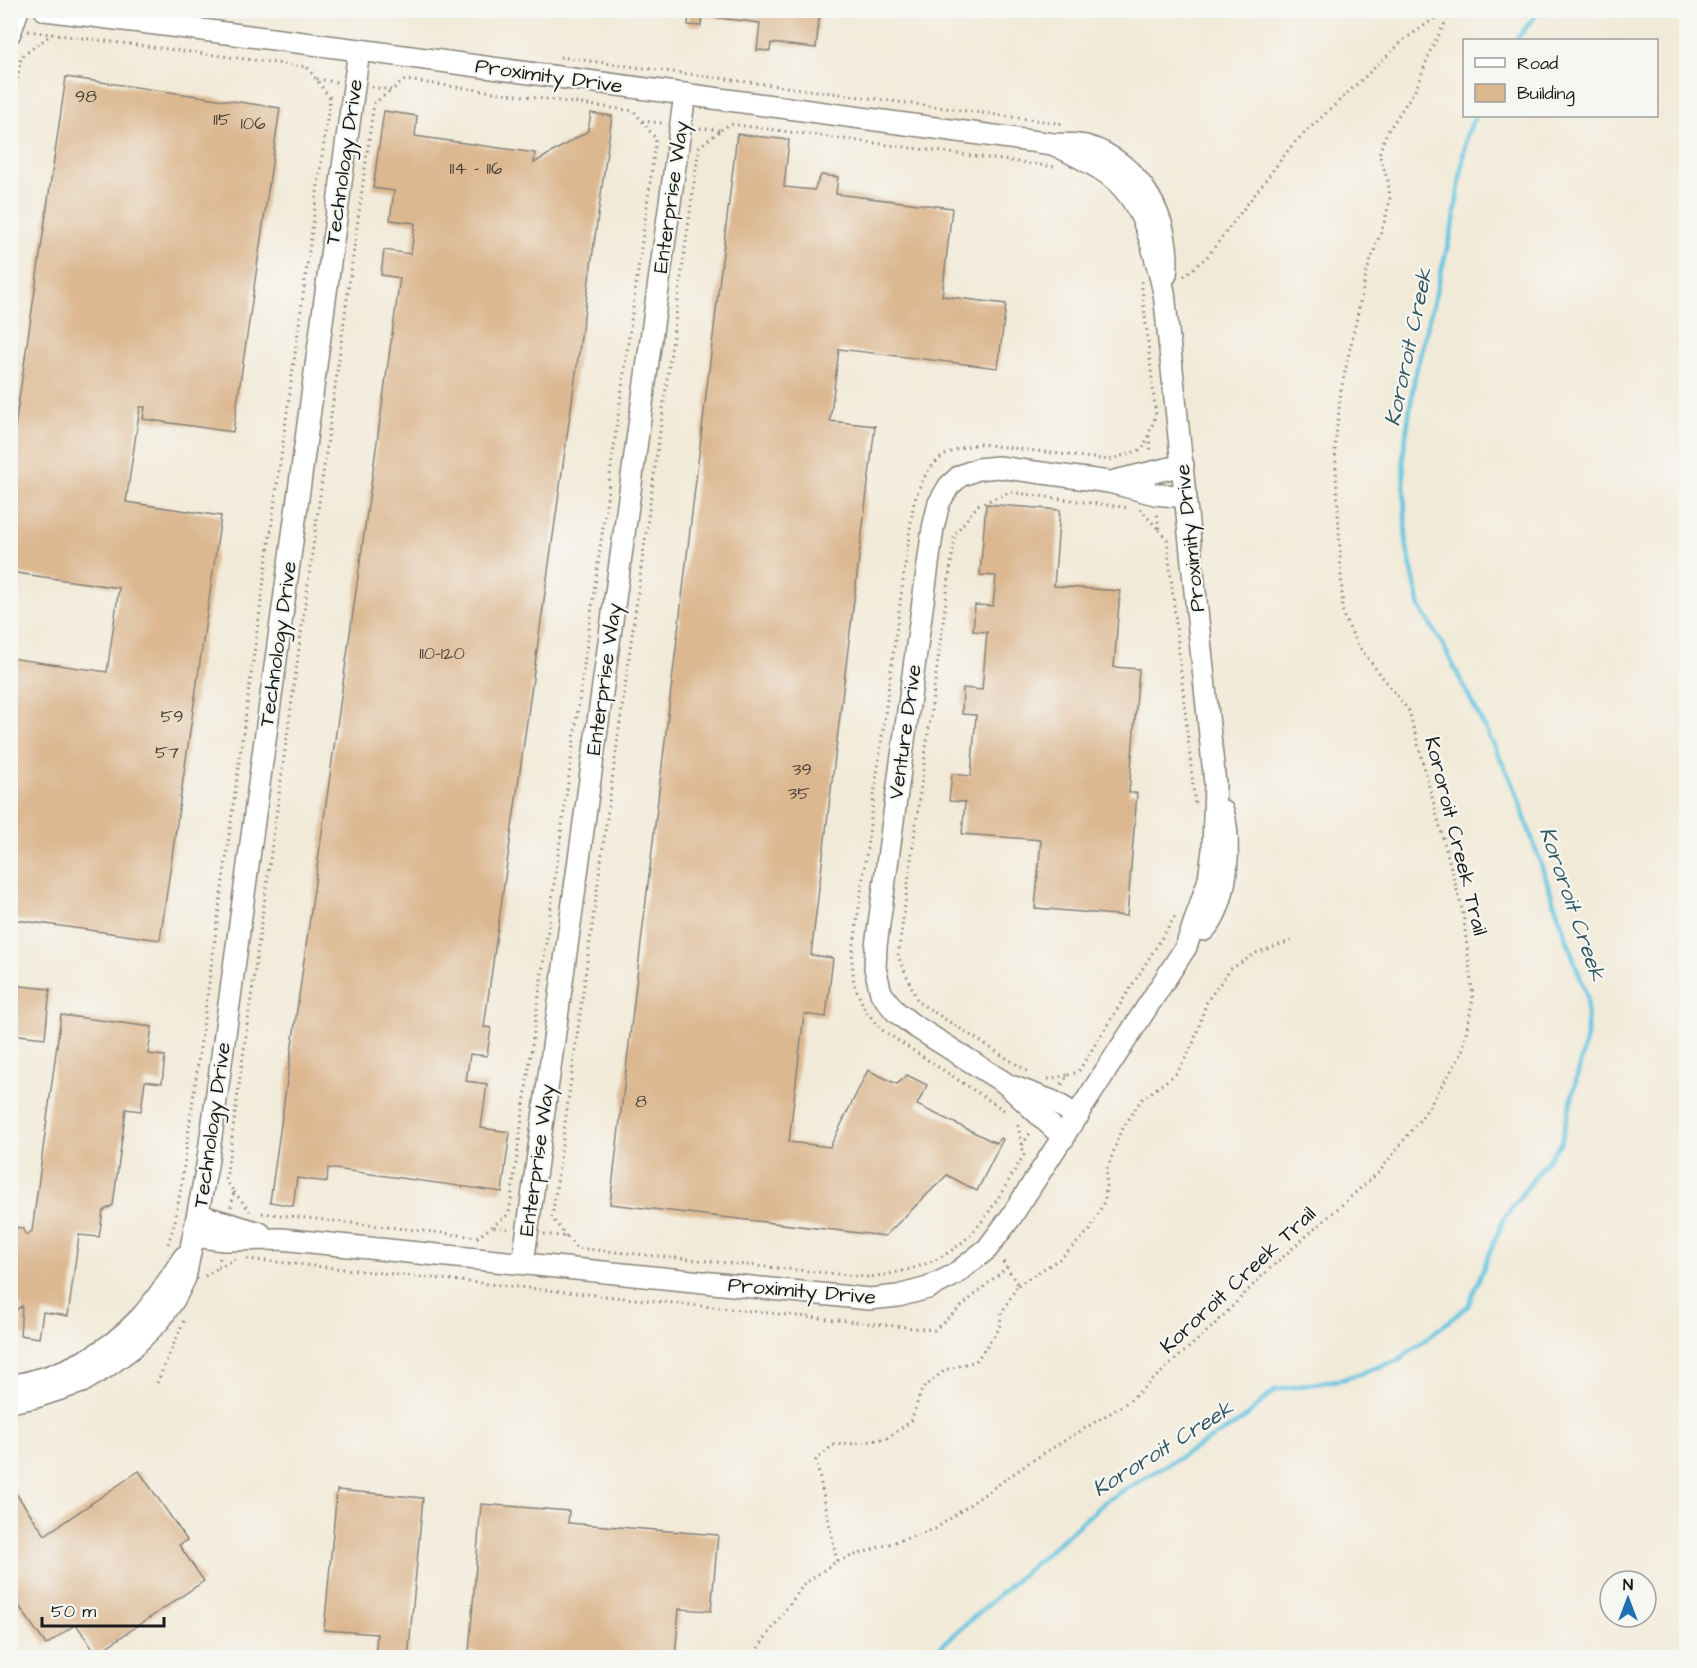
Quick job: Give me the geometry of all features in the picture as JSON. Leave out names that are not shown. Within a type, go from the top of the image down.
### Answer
[{"type":"street","name":"Proximity Drive","points":[[45,10],[1053,144],[1107,174],[1130,196],[1145,224],[1164,292],[1215,784],[1213,850],[1209,879],[1186,947],[1064,1138],[987,1249],[954,1275],[928,1288],[898,1296],[869,1299],[281,1239],[226,1231],[199,1215]]},
{"type":"street","name":"Technology Drive","points":[[10,1402],[62,1390],[82,1382],[105,1368],[132,1348],[160,1320],[185,1278],[199,1215],[359,50]]},
{"type":"street","name":"Enterprise Way","points":[[523,1263],[685,94]]},
{"type":"street","name":"Venture Drive","points":[[1154,484],[1183,465]]},
{"type":"street","name":"Venture Drive","points":[[1078,1116],[1046,1110],[913,1025],[896,1011],[881,993],[874,968],[933,528],[939,503],[948,486],[960,476],[978,469],[998,467],[1109,482],[1154,484],[1186,497]]},
{"type":"street","name":"Venture Drive","points":[[1046,1110],[1064,1138]]},
{"type":"street","name":"Proximity Drive","points":[[193,1241],[226,1231]]},
{"type":"street","points":[[10,1386],[54,1376],[96,1356],[120,1339],[142,1317],[193,1241]]},
{"type":"path","points":[[1164,292],[1207,257],[1293,144],[1405,39],[1447,10]]},
{"type":"path","name":"Kororoit Creek Trail","points":[[751,1658],[804,1584],[837,1561],[935,1529],[1032,1460],[1128,1402],[1213,1326],[1267,1271],[1380,1171],[1425,1113],[1462,1053],[1473,998],[1463,913],[1409,711],[1359,647],[1343,615],[1335,446],[1341,390],[1367,271],[1390,199],[1388,181],[1379,154],[1386,134],[1417,87],[1431,49],[1452,10]]},
{"type":"path","points":[[14,24],[52,34],[307,67],[330,98],[181,1187],[175,1221],[164,1255]]},
{"type":"path","points":[[10,120],[21,57],[52,34]]},
{"type":"path","points":[[316,79],[392,90]]},
{"type":"path","points":[[250,1212],[226,1179],[374,103],[405,80],[634,111],[656,139],[509,1214],[478,1237],[261,1213]]},
{"type":"path","points":[[1007,1111],[882,1030],[865,1010],[854,984],[852,959],[914,507],[919,485],[931,466],[946,453],[964,446],[980,444],[1110,460],[1143,449],[1156,415],[1140,277]]},
{"type":"path","points":[[1149,435],[1159,530]]},
{"type":"path","points":[[1032,1074],[918,1002],[898,956],[955,534],[978,505],[1010,492],[1140,509],[1167,539],[1195,809]]},
{"type":"path","points":[[1042,1080],[1078,1072],[1178,912]]},
{"type":"path","points":[[837,1561],[816,1460],[833,1445],[888,1438],[911,1421],[922,1389],[945,1370],[976,1361],[999,1329],[1002,1312],[1018,1285],[1061,1258],[1090,1230],[1105,1200],[1107,1170],[1120,1133],[1141,1100],[1177,1073],[1193,1044],[1207,1000],[1230,969],[1256,953],[1293,940]]},
{"type":"path","points":[[1022,1145],[1068,1075]]},
{"type":"path","points":[[567,1237],[576,1248],[868,1277],[893,1275],[941,1256],[972,1233],[1024,1155],[1017,1118]]},
{"type":"path","points":[[202,1278],[218,1268],[234,1192]]},
{"type":"path","points":[[987,1249],[1002,1260],[1018,1285]]},
{"type":"building","points":[[679,10],[820,10],[816,48],[771,43],[770,51],[757,50],[760,23],[702,16],[701,26],[688,25],[689,13]]},
{"type":"building","points":[[66,77],[280,108],[233,432],[143,419],[145,407],[140,407],[126,502],[221,516],[160,940],[10,919],[10,658],[107,672],[119,588],[10,572],[10,461]]},
{"type":"building","points":[[384,111],[417,116],[415,136],[535,153],[534,163],[588,131],[591,113],[612,116],[484,1027],[491,1028],[487,1056],[470,1054],[466,1081],[487,1084],[481,1128],[510,1132],[502,1192],[328,1168],[327,1182],[297,1178],[293,1206],[270,1202],[400,278],[381,275],[384,250],[411,254],[415,223],[390,220],[394,191],[373,188]]},
{"type":"building","points":[[737,134],[789,140],[784,187],[814,190],[821,175],[838,177],[836,194],[952,208],[942,296],[1006,304],[998,368],[839,349],[830,421],[875,426],[811,955],[833,958],[826,1017],[804,1014],[789,1142],[830,1147],[868,1070],[897,1084],[907,1075],[927,1085],[917,1105],[996,1143],[1001,1138],[1003,1139],[977,1191],[947,1175],[885,1236],[610,1204]]},
{"type":"building","points":[[986,504],[1060,510],[1054,586],[1120,591],[1114,667],[1139,669],[1129,793],[1137,793],[1127,916],[1035,908],[1041,840],[962,834],[965,802],[949,801],[952,774],[971,776],[976,715],[962,714],[963,688],[982,690],[987,632],[973,631],[975,605],[993,606],[996,576],[980,575]]},
{"type":"building","points":[[10,985],[50,989],[45,1038],[10,1034]]},
{"type":"building","points":[[61,1015],[152,1027],[148,1054],[165,1056],[162,1083],[145,1081],[141,1111],[126,1109],[113,1205],[103,1211],[99,1237],[79,1235],[68,1316],[43,1312],[39,1338],[20,1335],[22,1306],[14,1311],[10,1328],[10,1227],[22,1228],[26,1235],[32,1231]]},
{"type":"building","points":[[139,1471],[187,1540],[179,1545],[204,1581],[96,1654],[76,1624],[46,1645],[10,1593],[10,1485],[45,1535]]},
{"type":"building","points":[[337,1490],[423,1498],[408,1658],[375,1658],[377,1634],[324,1630]]},
{"type":"building","points":[[481,1504],[569,1511],[568,1523],[718,1535],[711,1611],[679,1609],[675,1658],[536,1658],[469,1652]]},
{"type":"waterway","name":"Kororoit Creek","points":[[1517,39],[1540,10]]},
{"type":"waterway","name":"Kororoit Creek","points":[[927,1658],[1107,1500],[1241,1421],[1275,1390],[1344,1379],[1399,1360],[1468,1306],[1504,1218],[1561,1142],[1587,1036],[1587,997],[1513,784],[1443,645],[1420,607],[1406,543],[1403,456],[1415,375],[1454,221],[1466,137],[1475,117]]}]
